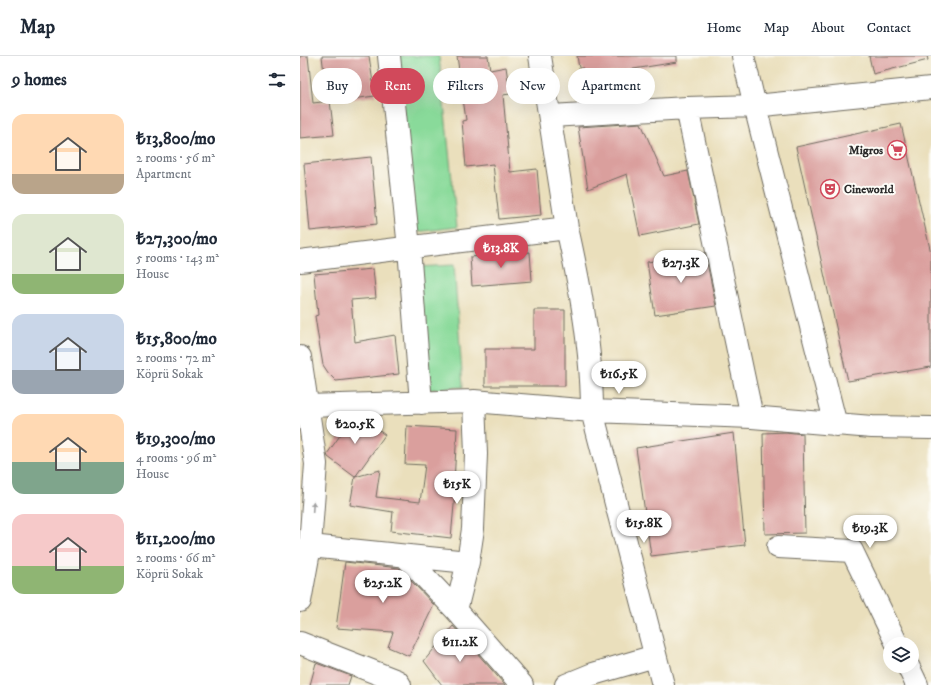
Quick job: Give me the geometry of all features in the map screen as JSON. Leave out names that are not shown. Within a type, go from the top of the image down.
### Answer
[{"type":"street","points":[[389,56],[409,248],[421,403]]},
{"type":"street","points":[[540,56],[551,116],[567,228],[584,314],[592,384],[592,411],[663,685]]},
{"type":"street","points":[[743,56],[836,425]]},
{"type":"street","points":[[551,116],[687,108],[755,106],[931,88]]},
{"type":"street","points":[[687,108],[752,417]]},
{"type":"street","points":[[300,261],[567,228]]},
{"type":"street","points":[[300,358],[316,464],[310,546],[300,601]]},
{"type":"street","points":[[308,406],[474,401],[592,411],[752,417],[836,425],[931,428]]},
{"type":"street","points":[[456,610],[468,562],[472,529],[476,462],[474,401]]},
{"type":"street","points":[[310,546],[468,562]]},
{"type":"street","points":[[778,547],[852,551],[894,637]]},
{"type":"street","points":[[405,556],[456,610],[522,685]]},
{"type":"street","points":[[300,644],[397,681],[400,685]]},
{"type":"street","points":[[566,685],[593,674],[655,656]]},
{"type":"street","points":[[911,673],[917,685]]},
{"type":"green space","points":[[397,56],[439,56],[440,68],[433,68],[433,104],[444,104],[457,227],[416,232],[402,104],[425,104],[425,68],[398,68]]},
{"type":"green space","points":[[454,265],[463,387],[426,390],[417,267]]},
{"type":"building","points":[[300,56],[308,56],[312,104],[330,104],[334,135],[300,138]]},
{"type":"building","points":[[322,56],[369,56],[371,68],[370,97],[362,98],[362,68],[323,68]]},
{"type":"building","points":[[457,56],[488,56],[490,68],[459,68]]},
{"type":"building","points":[[577,56],[677,56],[677,62],[640,68],[579,68]]},
{"type":"building","points":[[869,56],[927,56],[928,60],[873,74]]},
{"type":"building","points":[[506,67],[506,95],[503,95],[510,172],[537,169],[541,215],[499,219],[493,164],[466,167],[462,121],[466,120],[464,104],[498,104],[498,68]]},
{"type":"building","points":[[641,123],[664,176],[688,171],[699,224],[640,236],[627,174],[588,189],[578,127]]},
{"type":"building","points":[[901,124],[931,253],[931,367],[848,381],[796,147]]},
{"type":"building","points":[[371,157],[377,224],[310,231],[304,164]]},
{"type":"building","points":[[530,252],[532,281],[472,286],[470,257]]},
{"type":"building","points":[[705,253],[716,306],[655,315],[647,262]]},
{"type":"building","points":[[373,269],[376,298],[351,300],[355,342],[395,335],[399,374],[336,381],[323,365],[315,316],[318,315],[314,274]]},
{"type":"building","points":[[534,310],[565,310],[565,386],[485,386],[485,349],[534,349]]},
{"type":"building","points":[[353,417],[361,417],[385,435],[355,477],[328,457],[327,454]]},
{"type":"building","points":[[407,426],[457,429],[454,482],[456,483],[451,538],[391,531],[393,512],[350,505],[355,477],[380,470],[376,497],[420,502],[425,465],[405,464]]},
{"type":"building","points":[[786,432],[803,434],[805,533],[765,534],[763,433]]},
{"type":"building","points":[[734,433],[745,545],[651,556],[636,448]]},
{"type":"building","points":[[345,562],[399,568],[434,605],[409,656],[388,647],[393,632],[336,628]]},
{"type":"building","points":[[453,626],[505,685],[442,685],[424,661]]},
{"type":"building","points":[[316,663],[351,676],[348,685],[310,685]]},
{"type":"place","name":"Migros","points":[[897,150]]},
{"type":"place","name":"Cineworld","points":[[830,189]]}]
